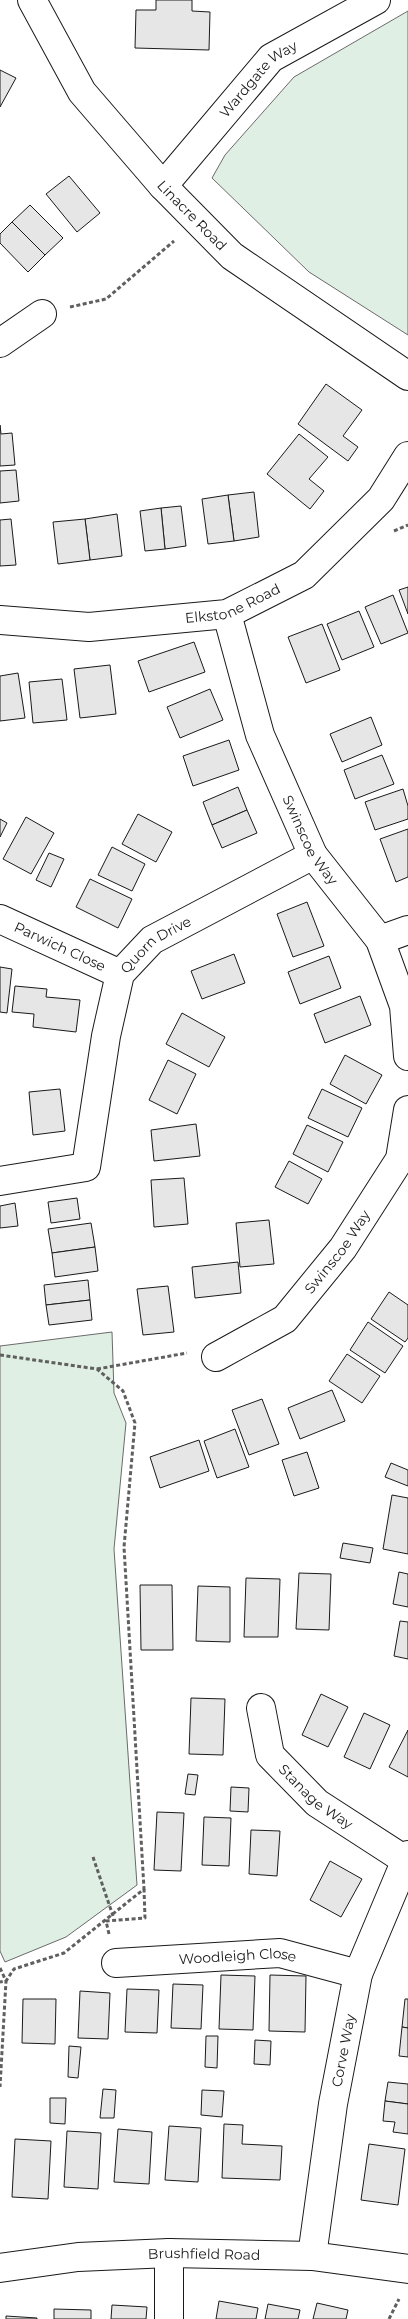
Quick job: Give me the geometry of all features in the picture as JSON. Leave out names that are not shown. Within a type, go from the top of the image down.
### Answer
[{"type":"street","name":"Linacre Road","points":[[32,0],[82,92],[162,186],[232,256],[408,376]]},
{"type":"street","name":"Wardgate Way","points":[[162,186],[271,58],[376,0]]},
{"type":"street","points":[[0,343],[42,314]]},
{"type":"street","name":"Elkstone Road","points":[[0,620],[89,627],[227,614],[304,575],[381,499],[408,456]]},
{"type":"street","name":"Swinscoe Way","points":[[227,614],[260,734],[313,855],[380,940],[404,1006],[408,1056]]},
{"type":"street","name":"Quorn Drive","points":[[0,1181],[86,1167],[106,1036],[120,974],[152,940],[313,855]]},
{"type":"street","name":"Parwich Close","points":[[0,920],[120,974]]},
{"type":"street","points":[[380,940],[408,930]]},
{"type":"street","name":"Swinscoe Way","points":[[216,1357],[285,1319],[343,1248],[404,1160],[408,1110]]},
{"type":"street","name":"Stanage Way","points":[[260,1708],[270,1755],[317,1803],[406,1857]]},
{"type":"street","name":"Corve Way","points":[[312,2256],[333,2104],[358,1974],[406,1857]]},
{"type":"street","name":"Woodleigh Close","points":[[116,1963],[280,1954],[358,1974]]},
{"type":"street","points":[[169,2253],[169,2319]]},
{"type":"street","name":"Brushfield Road","points":[[0,2268],[78,2257],[169,2253],[312,2256],[408,2269]]},
{"type":"path","points":[[42,314],[106,299],[198,221]]},
{"type":"path","points":[[0,1354],[97,1369],[195,1352],[216,1357]]},
{"type":"path","points":[[97,1369],[123,1391],[135,1423],[124,1548],[145,1918],[106,1922]]},
{"type":"path","points":[[93,1857],[113,1916]]},
{"type":"path","points":[[0,1982],[6,1981],[14,1969],[64,1953],[106,1922],[144,1889]]},
{"type":"path","points":[[0,1968],[6,1981],[0,2088]]},
{"type":"path","points":[[388,2319],[400,2298]]},
{"type":"green space","points":[[408,11],[408,335],[309,272],[212,178],[225,155],[294,77]]},
{"type":"green space","points":[[112,1332],[114,1393],[126,1423],[114,1549],[137,1885],[66,1937],[5,1962],[0,1951],[0,1346]]},
{"type":"building","points":[[156,0],[192,0],[192,11],[210,12],[209,50],[135,48],[136,10],[156,10]]},
{"type":"building","points":[[0,70],[16,78],[0,107]]},
{"type":"building","points":[[69,176],[100,213],[77,232],[46,194]]},
{"type":"building","points":[[30,205],[63,238],[45,255],[12,222]]},
{"type":"building","points":[[12,222],[45,255],[28,272],[0,243],[0,234]]},
{"type":"building","points":[[326,384],[362,410],[343,436],[358,447],[348,461],[298,424]]},
{"type":"building","points":[[0,425],[1,434],[12,433],[15,465],[0,466]]},
{"type":"building","points":[[299,434],[328,457],[309,479],[324,491],[310,509],[267,474]]},
{"type":"building","points":[[16,470],[19,501],[0,503],[0,471]]},
{"type":"building","points":[[254,492],[259,537],[234,541],[228,495]]},
{"type":"building","points":[[228,495],[234,541],[208,544],[202,499]]},
{"type":"building","points":[[181,506],[186,546],[165,549],[161,508]]},
{"type":"building","points":[[161,508],[165,549],[145,551],[140,511]]},
{"type":"building","points":[[117,514],[122,556],[90,560],[85,519]]},
{"type":"building","points":[[11,519],[16,565],[0,566],[0,520]]},
{"type":"building","points":[[85,519],[90,560],[58,564],[53,522]]},
{"type":"building","points":[[408,587],[408,614],[399,590]]},
{"type":"building","points":[[393,595],[408,633],[381,644],[365,607]]},
{"type":"building","points":[[359,611],[374,647],[342,660],[327,624]]},
{"type":"building","points":[[322,624],[340,670],[306,683],[288,637]]},
{"type":"building","points":[[194,642],[205,672],[149,692],[138,661]]},
{"type":"building","points":[[110,665],[116,714],[80,718],[74,669]]},
{"type":"building","points":[[18,673],[25,718],[0,721],[0,676]]},
{"type":"building","points":[[62,679],[67,720],[33,723],[29,682]]},
{"type":"building","points":[[210,689],[223,720],[180,738],[167,707]]},
{"type":"building","points":[[371,717],[382,745],[342,762],[330,734]]},
{"type":"building","points":[[229,740],[239,770],[193,786],[183,756]]},
{"type":"building","points":[[382,755],[394,784],[355,799],[344,770]]},
{"type":"building","points":[[238,787],[247,810],[212,825],[203,802]]},
{"type":"building","points":[[403,789],[408,806],[408,819],[375,830],[365,802]]},
{"type":"building","points":[[247,810],[257,833],[222,848],[212,825]]},
{"type":"building","points":[[138,814],[172,832],[156,862],[122,844]]},
{"type":"building","points":[[26,817],[54,833],[31,874],[3,859]]},
{"type":"building","points":[[0,819],[7,823],[0,837]]},
{"type":"building","points":[[408,829],[408,877],[396,882],[380,839]]},
{"type":"building","points":[[112,847],[145,864],[132,891],[98,875]]},
{"type":"building","points":[[49,853],[64,859],[51,887],[36,880]]},
{"type":"building","points":[[90,879],[132,899],[118,928],[76,907]]},
{"type":"building","points":[[307,902],[324,946],[293,957],[277,914]]},
{"type":"building","points":[[234,954],[245,983],[202,999],[191,971]]},
{"type":"building","points":[[329,956],[341,988],[300,1004],[288,972]]},
{"type":"building","points":[[0,967],[12,969],[7,1013],[0,1012]]},
{"type":"building","points":[[15,986],[47,989],[46,997],[80,1000],[76,1032],[33,1027],[34,1014],[12,1012]]},
{"type":"building","points":[[360,996],[371,1025],[325,1043],[314,1014]]},
{"type":"building","points":[[182,1013],[225,1037],[209,1067],[166,1044]]},
{"type":"building","points":[[345,1055],[382,1075],[366,1104],[330,1084]]},
{"type":"building","points":[[168,1060],[196,1074],[177,1114],[149,1100]]},
{"type":"building","points":[[60,1089],[65,1131],[33,1135],[29,1092]]},
{"type":"building","points":[[322,1089],[362,1108],[348,1137],[308,1118]]},
{"type":"building","points":[[196,1124],[200,1156],[154,1161],[151,1130]]},
{"type":"building","points":[[307,1125],[343,1142],[328,1172],[293,1154]]},
{"type":"building","points":[[289,1161],[322,1179],[308,1204],[275,1187]]},
{"type":"building","points":[[184,1178],[188,1224],[154,1227],[151,1180]]},
{"type":"building","points":[[77,1198],[80,1219],[51,1223],[48,1202]]},
{"type":"building","points":[[15,1203],[18,1226],[0,1228],[0,1206]]},
{"type":"building","points":[[269,1220],[274,1264],[240,1267],[236,1223]]},
{"type":"building","points":[[91,1223],[95,1247],[52,1253],[48,1229]]},
{"type":"building","points":[[95,1247],[98,1271],[55,1277],[52,1253]]},
{"type":"building","points":[[238,1262],[241,1293],[195,1298],[192,1267]]},
{"type":"building","points":[[88,1280],[90,1300],[46,1305],[44,1285]]},
{"type":"building","points":[[168,1286],[174,1332],[143,1335],[137,1289]]},
{"type":"building","points":[[389,1292],[408,1305],[408,1338],[405,1342],[371,1319]]},
{"type":"building","points":[[90,1300],[92,1320],[49,1325],[46,1305]]},
{"type":"building","points":[[368,1322],[403,1346],[385,1373],[350,1350]]},
{"type":"building","points":[[347,1354],[380,1376],[362,1403],[329,1381]]},
{"type":"building","points":[[332,1390],[345,1421],[300,1439],[288,1408]]},
{"type":"building","points":[[262,1399],[279,1444],[249,1455],[232,1410]]},
{"type":"building","points":[[235,1429],[249,1467],[217,1478],[204,1441]]},
{"type":"building","points":[[199,1440],[209,1471],[160,1488],[150,1457]]},
{"type":"building","points":[[307,1452],[319,1488],[294,1496],[282,1460]]},
{"type":"building","points":[[391,1463],[408,1470],[408,1486],[385,1477]]},
{"type":"building","points":[[392,1495],[408,1498],[408,1554],[383,1549]]},
{"type":"building","points":[[343,1543],[373,1548],[370,1563],[340,1558]]},
{"type":"building","points":[[399,1572],[408,1574],[408,1607],[393,1604]]},
{"type":"building","points":[[299,1573],[331,1574],[329,1630],[296,1629]]},
{"type":"building","points":[[246,1578],[280,1579],[278,1637],[244,1637]]},
{"type":"building","points":[[140,1585],[172,1585],[173,1650],[141,1650]]},
{"type":"building","points":[[198,1586],[230,1587],[230,1642],[196,1641]]},
{"type":"building","points":[[400,1621],[408,1622],[408,1659],[394,1656]]},
{"type":"building","points":[[321,1694],[348,1707],[328,1747],[302,1735]]},
{"type":"building","points":[[191,1698],[225,1699],[223,1755],[189,1754]]},
{"type":"building","points":[[364,1713],[390,1725],[370,1769],[344,1757]]},
{"type":"building","points":[[408,1730],[408,1777],[389,1767]]},
{"type":"building","points":[[188,1774],[198,1775],[195,1795],[185,1794]]},
{"type":"building","points":[[231,1787],[249,1788],[248,1812],[230,1811]]},
{"type":"building","points":[[157,1812],[184,1813],[181,1871],[154,1870]]},
{"type":"building","points":[[204,1817],[231,1818],[229,1866],[202,1865]]},
{"type":"building","points":[[251,1830],[280,1831],[277,1876],[249,1874]]},
{"type":"building","points":[[330,1861],[362,1879],[341,1917],[310,1900]]},
{"type":"building","points":[[221,1975],[255,1976],[253,2030],[219,2029]]},
{"type":"building","points":[[270,1975],[306,1976],[305,2032],[269,2031]]},
{"type":"building","points":[[173,1984],[203,1985],[201,2029],[171,2028]]},
{"type":"building","points":[[127,1989],[159,1990],[157,2033],[125,2032]]},
{"type":"building","points":[[80,1991],[110,1993],[108,2039],[78,2038]]},
{"type":"building","points":[[23,1999],[56,1999],[55,2044],[22,2043]]},
{"type":"building","points":[[405,1999],[408,1999],[408,2028],[402,2027]]},
{"type":"building","points":[[402,2027],[408,2028],[408,2057],[399,2056]]},
{"type":"building","points":[[206,2036],[218,2036],[217,2068],[205,2067]]},
{"type":"building","points":[[255,2040],[271,2041],[270,2065],[254,2064]]},
{"type":"building","points":[[69,2046],[81,2047],[78,2078],[68,2077]]},
{"type":"building","points":[[388,2082],[408,2084],[408,2104],[385,2101]]},
{"type":"building","points":[[103,2089],[116,2090],[114,2118],[100,2118]]},
{"type":"building","points":[[202,2090],[224,2091],[222,2117],[201,2115]]},
{"type":"building","points":[[50,2098],[66,2098],[65,2124],[50,2123]]},
{"type":"building","points":[[385,2101],[408,2104],[408,2134],[393,2132],[395,2122],[383,2121]]},
{"type":"building","points":[[224,2124],[243,2125],[242,2144],[282,2146],[280,2180],[222,2178]]},
{"type":"building","points":[[169,2126],[201,2128],[198,2182],[165,2180]]},
{"type":"building","points":[[118,2129],[152,2132],[149,2184],[114,2182]]},
{"type":"building","points":[[67,2131],[101,2133],[98,2189],[64,2187]]},
{"type":"building","points":[[15,2139],[51,2141],[48,2199],[12,2197]]},
{"type":"building","points":[[369,2144],[405,2149],[398,2205],[361,2200]]},
{"type":"building","points":[[219,2301],[258,2308],[256,2319],[216,2319]]},
{"type":"building","points":[[317,2303],[348,2310],[346,2319],[313,2319]]},
{"type":"building","points":[[268,2304],[300,2310],[298,2319],[265,2319]]},
{"type":"building","points":[[112,2305],[147,2307],[146,2319],[111,2319]]},
{"type":"building","points":[[54,2309],[91,2310],[91,2319],[54,2319]]},
{"type":"building","points":[[6,2316],[37,2318],[37,2319],[6,2319]]}]
